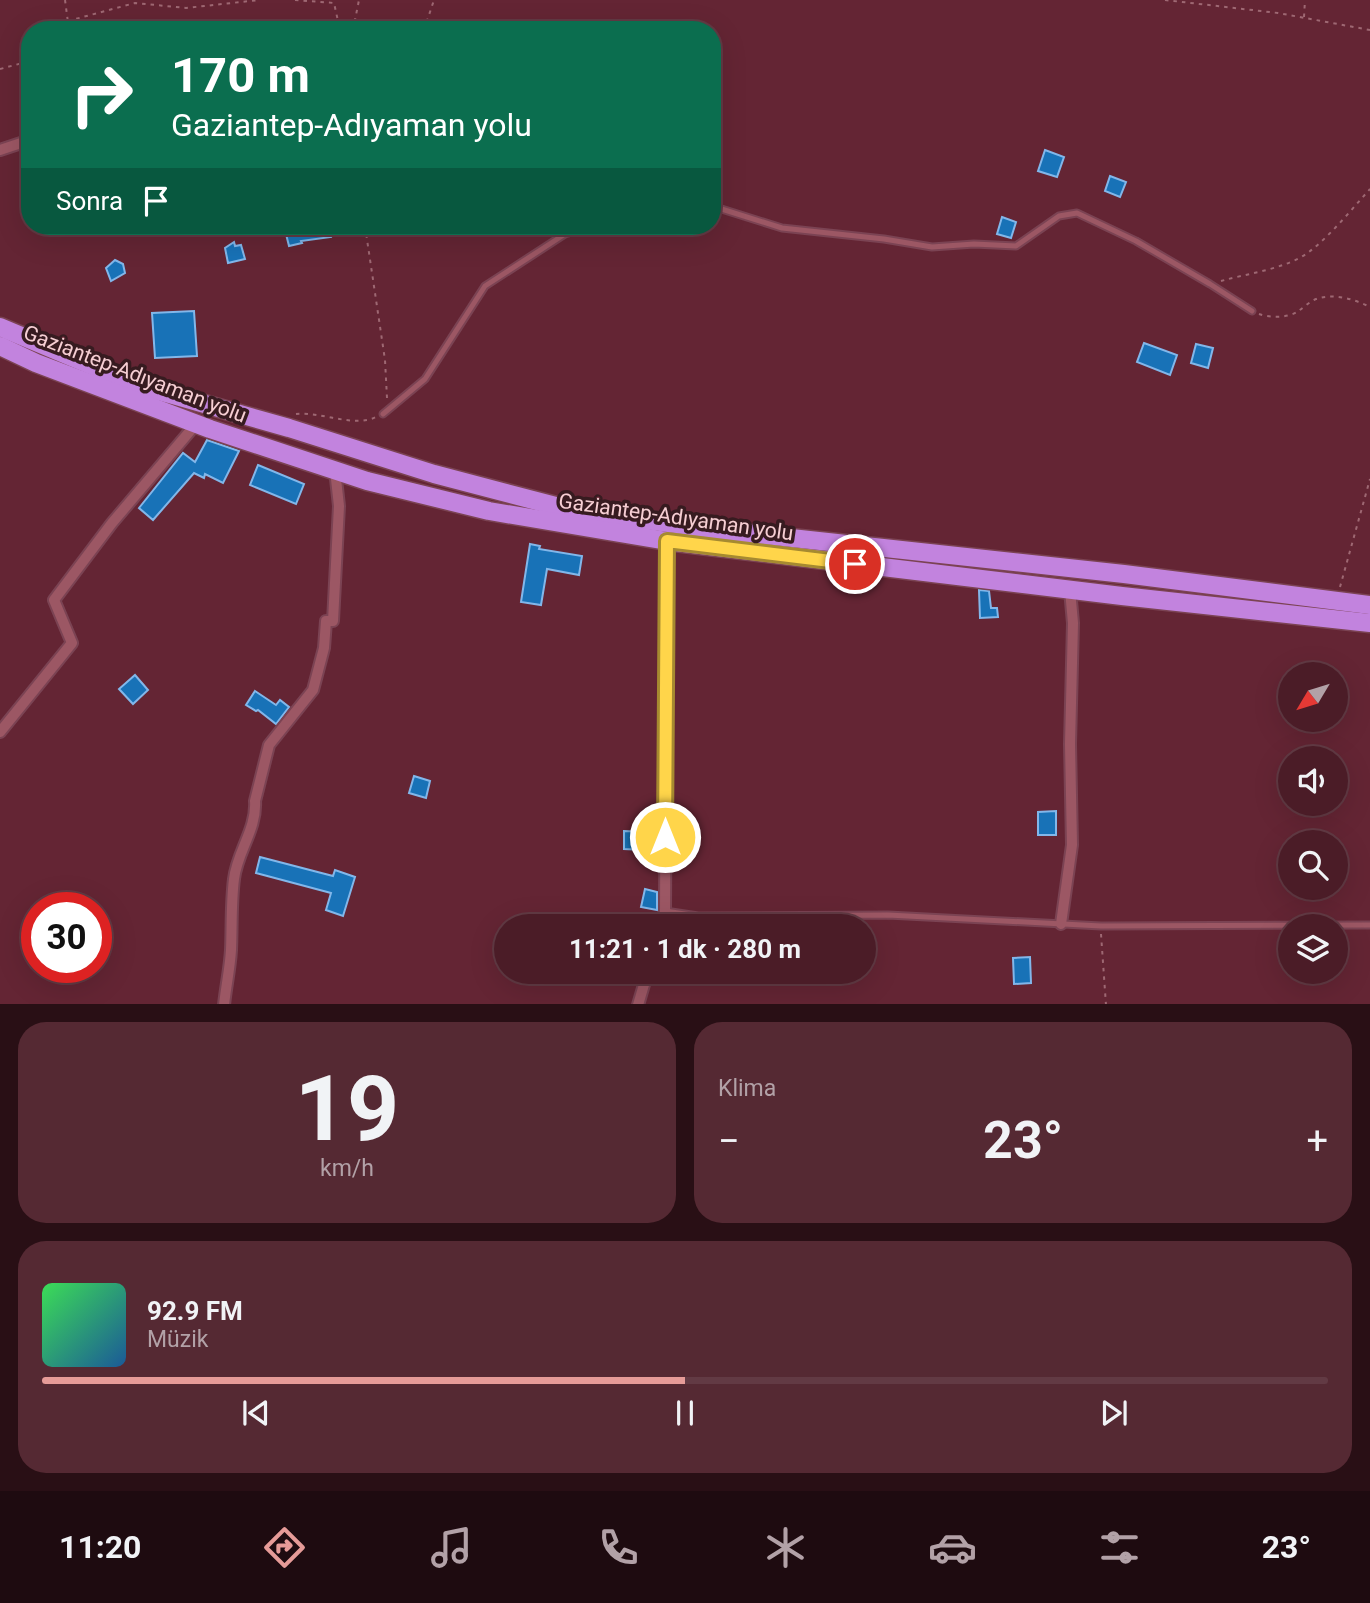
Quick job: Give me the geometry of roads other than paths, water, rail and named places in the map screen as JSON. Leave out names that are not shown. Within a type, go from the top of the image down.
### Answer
[{"type":"highway","name":"Gaziantep-Adıyaman yolu","points":[[0,327],[138,385],[282,426],[434,474],[571,510],[736,532],[1124,574],[1370,605]]},
{"type":"highway","name":"Gaziantep-Adıyaman yolu","points":[[0,346],[36,363],[196,424],[367,481],[489,511],[667,541],[1370,623]]},
{"type":"street","points":[[0,150],[20,143]]},
{"type":"street","points":[[0,732],[72,643],[54,600],[112,523],[196,424]]},
{"type":"street","points":[[224,1004],[231,952],[234,876],[251,831],[256,810],[255,801],[269,745],[313,690],[324,648],[326,621],[333,621],[339,506],[335,470]]},
{"type":"street","points":[[664,914],[667,541]]},
{"type":"street","points":[[1061,924],[1072,845],[1070,744],[1073,624],[1070,590]]},
{"type":"street","points":[[638,1004],[644,984]]},
{"type":"lane","points":[[721,209],[782,228],[932,247],[974,244],[1016,246],[1059,216],[1077,213],[1136,241],[1252,312]]},
{"type":"lane","points":[[383,414],[425,379],[485,286],[563,235]]},
{"type":"lane","points":[[665,911],[698,916],[888,915],[1101,926],[1370,925]]}]
